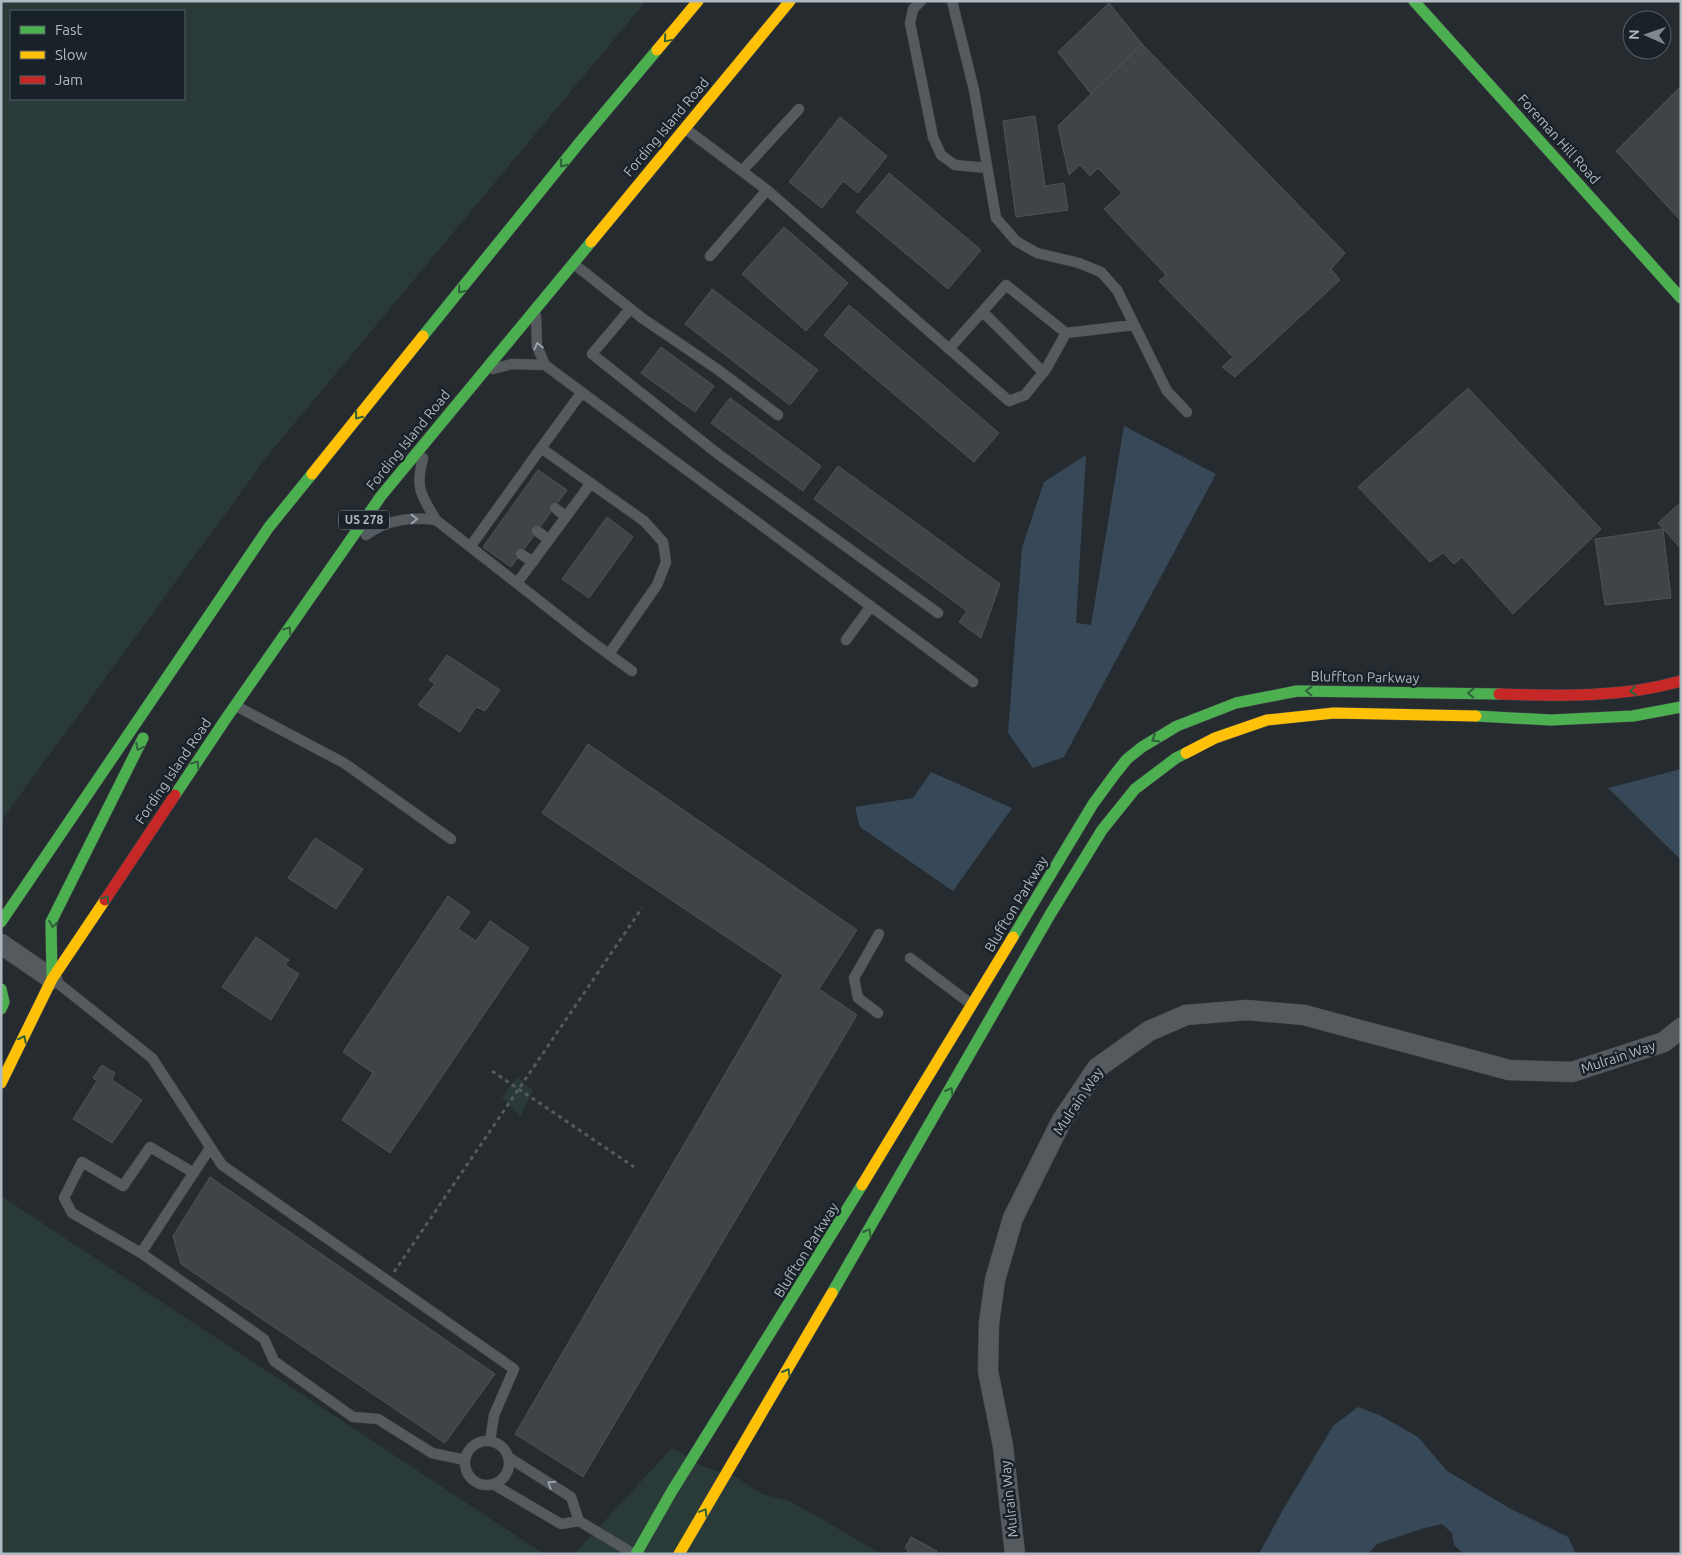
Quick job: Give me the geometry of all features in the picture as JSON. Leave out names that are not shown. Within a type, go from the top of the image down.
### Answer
[{"type":"main road","points":[[1,922],[269,527],[580,142],[698,1]]},
{"type":"main road","name":"Fording Island Road","points":[[1,1082],[52,979],[235,705],[381,496],[790,1]]},
{"type":"main road","name":"Foreman Hill Road","points":[[1414,1],[1681,298]]},
{"type":"main road","points":[[52,979],[51,922],[192,641]]},
{"type":"main road","name":"Bluffton Parkway","points":[[635,1554],[672,1491],[811,1270],[973,1005],[1093,804],[1115,772],[1141,748],[1178,725],[1243,702],[1298,691],[1479,693],[1554,696],[1620,693],[1664,686],[1681,681]]},
{"type":"main road","points":[[679,1554],[776,1391],[1051,914],[1102,830],[1135,789],[1176,758],[1215,738],[1267,720],[1334,713],[1454,715],[1551,720],[1633,716],[1681,707]]},
{"type":"main road","points":[[1,989],[4,1002],[1,1009]]},
{"type":"street","points":[[1,944],[52,979]]},
{"type":"street","name":"Mulrain Way","points":[[1015,1554],[1003,1446],[988,1371],[989,1323],[994,1280],[1013,1218],[1062,1120],[1097,1068],[1149,1031],[1186,1015],[1247,1010],[1304,1015],[1509,1070],[1572,1072],[1664,1042],[1681,1028]]},
{"type":"lane","points":[[921,1],[913,9],[910,23],[933,137],[940,155],[956,166],[987,168]]},
{"type":"lane","points":[[952,1],[974,90],[996,218],[1016,241],[1036,253],[1079,263],[1100,272],[1117,290],[1167,391],[1187,412]]},
{"type":"lane","points":[[742,172],[800,109]]},
{"type":"lane","points":[[685,128],[767,190],[1009,401],[1025,395],[1043,372],[1066,333]]},
{"type":"lane","points":[[710,256],[767,190]]},
{"type":"lane","points":[[573,264],[630,309],[716,368],[778,415]]},
{"type":"lane","points":[[949,349],[1006,285],[1066,333],[1134,325]]},
{"type":"lane","points":[[537,307],[537,346],[545,365],[973,682]]},
{"type":"lane","points":[[630,309],[592,354],[718,454],[938,613]]},
{"type":"lane","points":[[983,312],[1043,372]]},
{"type":"lane","points":[[483,373],[512,364],[545,365]]},
{"type":"lane","points":[[470,547],[489,530],[521,484],[541,448],[582,392]]},
{"type":"lane","points":[[436,430],[422,460],[420,478],[420,493],[436,520],[632,671]]},
{"type":"lane","points":[[541,448],[644,521],[663,542],[666,562],[657,585],[609,654]]},
{"type":"lane","points":[[517,583],[591,483]]},
{"type":"lane","points":[[554,508],[566,517]]},
{"type":"lane","points":[[340,554],[376,527],[398,520],[415,518],[436,520]]},
{"type":"lane","points":[[537,532],[549,540]]},
{"type":"lane","points":[[521,554],[533,562]]},
{"type":"lane","points":[[846,640],[871,606]]},
{"type":"lane","points":[[235,705],[344,762],[451,839]]},
{"type":"lane","points":[[878,1013],[858,998],[854,978],[879,934]]},
{"type":"lane","points":[[910,958],[973,1005]]},
{"type":"lane","points":[[52,979],[152,1058],[222,1165],[514,1369],[494,1415],[490,1441]]},
{"type":"lane","points":[[194,1173],[150,1147],[123,1186],[82,1162],[64,1198],[72,1213],[141,1253],[264,1339],[274,1361],[353,1417],[378,1418],[432,1454],[466,1460]]},
{"type":"lane","points":[[141,1253],[210,1148]]},
{"type":"lane","points":[[490,1441],[504,1449],[508,1457],[509,1465],[506,1474],[501,1480],[493,1484],[476,1482],[466,1469],[468,1452],[481,1442],[490,1441]]},
{"type":"lane","points":[[508,1457],[571,1498],[578,1521]]},
{"type":"lane","points":[[493,1484],[561,1524],[578,1521],[635,1554]]},
{"type":"path","points":[[388,1281],[642,908]]},
{"type":"path","points":[[492,1071],[634,1168]]},
{"type":"shaded area","points":[[1,1],[646,1],[269,454],[1,821]]},
{"type":"shaded area","points":[[517,1077],[533,1090],[520,1117],[502,1097]]},
{"type":"shaded area","points":[[1,1196],[544,1554],[1,1554]]},
{"type":"shaded area","points":[[672,1448],[702,1466],[736,1477],[762,1494],[790,1501],[882,1554],[574,1554]]},
{"type":"water","points":[[1124,426],[1216,474],[1064,757],[1033,768],[1008,733],[1022,548],[1044,482],[1086,455],[1076,623],[1091,625]]},
{"type":"water","points":[[1681,769],[1681,860],[1608,788]]},
{"type":"water","points":[[931,772],[1012,808],[953,891],[860,827],[855,807],[913,798]]},
{"type":"water","points":[[1358,1407],[1379,1415],[1418,1437],[1447,1471],[1509,1508],[1568,1537],[1576,1554],[1464,1554],[1454,1545],[1452,1533],[1442,1524],[1377,1544],[1368,1554],[1259,1554],[1333,1426]]},
{"type":"building","points":[[1109,3],[1142,44],[1091,94],[1058,52]]},
{"type":"building","points":[[1142,44],[1345,253],[1331,269],[1340,280],[1235,377],[1222,367],[1233,357],[1159,281],[1166,275],[1104,209],[1122,193],[1098,168],[1090,176],[1080,165],[1069,175],[1058,126]]},
{"type":"building","points":[[1681,86],[1681,221],[1616,151]]},
{"type":"building","points":[[1035,116],[1045,186],[1064,183],[1068,210],[1016,217],[1003,121]]},
{"type":"building","points":[[840,117],[887,156],[858,193],[843,181],[822,208],[789,182]]},
{"type":"building","points":[[889,173],[981,250],[948,289],[856,212]]},
{"type":"building","points":[[784,227],[848,283],[806,331],[742,274]]},
{"type":"building","points":[[712,289],[818,370],[790,405],[685,324]]},
{"type":"building","points":[[849,305],[999,433],[974,462],[824,335]]},
{"type":"building","points":[[661,347],[714,386],[695,412],[641,373]]},
{"type":"building","points":[[1468,388],[1601,529],[1513,614],[1462,557],[1454,564],[1443,553],[1430,562],[1358,487]]},
{"type":"building","points":[[730,398],[821,466],[803,491],[711,423]]},
{"type":"building","points":[[838,466],[1000,584],[981,638],[959,622],[967,611],[814,499]]},
{"type":"building","points":[[538,470],[567,490],[511,567],[483,547]]},
{"type":"building","points":[[1681,502],[1681,549],[1658,523]]},
{"type":"building","points":[[607,517],[633,537],[589,598],[562,579]]},
{"type":"building","points":[[1663,529],[1671,598],[1605,605],[1595,539]]},
{"type":"building","points":[[447,655],[500,690],[485,711],[476,707],[460,732],[418,705],[435,684],[429,680]]},
{"type":"building","points":[[588,744],[857,930],[819,989],[857,1015],[583,1477],[515,1434],[783,975],[542,813]]},
{"type":"building","points":[[315,838],[363,869],[336,909],[288,878]]},
{"type":"building","points":[[448,896],[470,912],[458,929],[476,941],[490,921],[529,948],[390,1153],[342,1120],[373,1073],[343,1052]]},
{"type":"building","points":[[256,937],[289,960],[285,965],[299,974],[271,1020],[222,987]]},
{"type":"building","points":[[102,1065],[115,1073],[112,1080],[142,1100],[112,1143],[73,1119],[97,1081],[93,1078]]},
{"type":"building","points":[[210,1177],[495,1374],[445,1443],[181,1264],[173,1236]]},
{"type":"building","points":[[911,1537],[937,1551],[936,1554],[906,1554],[908,1550],[905,1548]]},
{"type":"traffic: fast","points":[[1414,1],[1681,298]]},
{"type":"traffic: fast","points":[[423,336],[657,50]]},
{"type":"traffic: fast","points":[[175,795],[381,496],[591,242]]},
{"type":"traffic: fast","points":[[1,922],[269,527],[312,474]]},
{"type":"traffic: fast","points":[[1013,937],[1093,804],[1115,774],[1127,759],[1142,747],[1177,726],[1236,703],[1297,691],[1499,694]]},
{"type":"traffic: fast","points":[[1476,716],[1551,720],[1633,716],[1681,707]]},
{"type":"traffic: fast","points":[[52,979],[51,922],[143,738]]},
{"type":"traffic: fast","points":[[832,1293],[1051,913],[1102,830],[1135,789],[1176,758],[1186,753]]},
{"type":"traffic: fast","points":[[1,989],[4,1002],[1,1009]]},
{"type":"traffic: fast","points":[[636,1554],[672,1491],[862,1185]]},
{"type":"traffic: slow","points":[[657,50],[698,1]]},
{"type":"traffic: slow","points":[[591,242],[790,1]]},
{"type":"traffic: slow","points":[[312,474],[423,336]]},
{"type":"traffic: slow","points":[[1186,753],[1215,738],[1267,720],[1334,713],[1476,716]]},
{"type":"traffic: slow","points":[[1,1083],[52,979],[105,900]]},
{"type":"traffic: slow","points":[[862,1185],[1013,937]]},
{"type":"traffic: slow","points":[[679,1554],[832,1293]]},
{"type":"traffic: jam","points":[[1499,694],[1591,695],[1658,687],[1681,681]]},
{"type":"traffic: jam","points":[[105,900],[175,795]]}]
